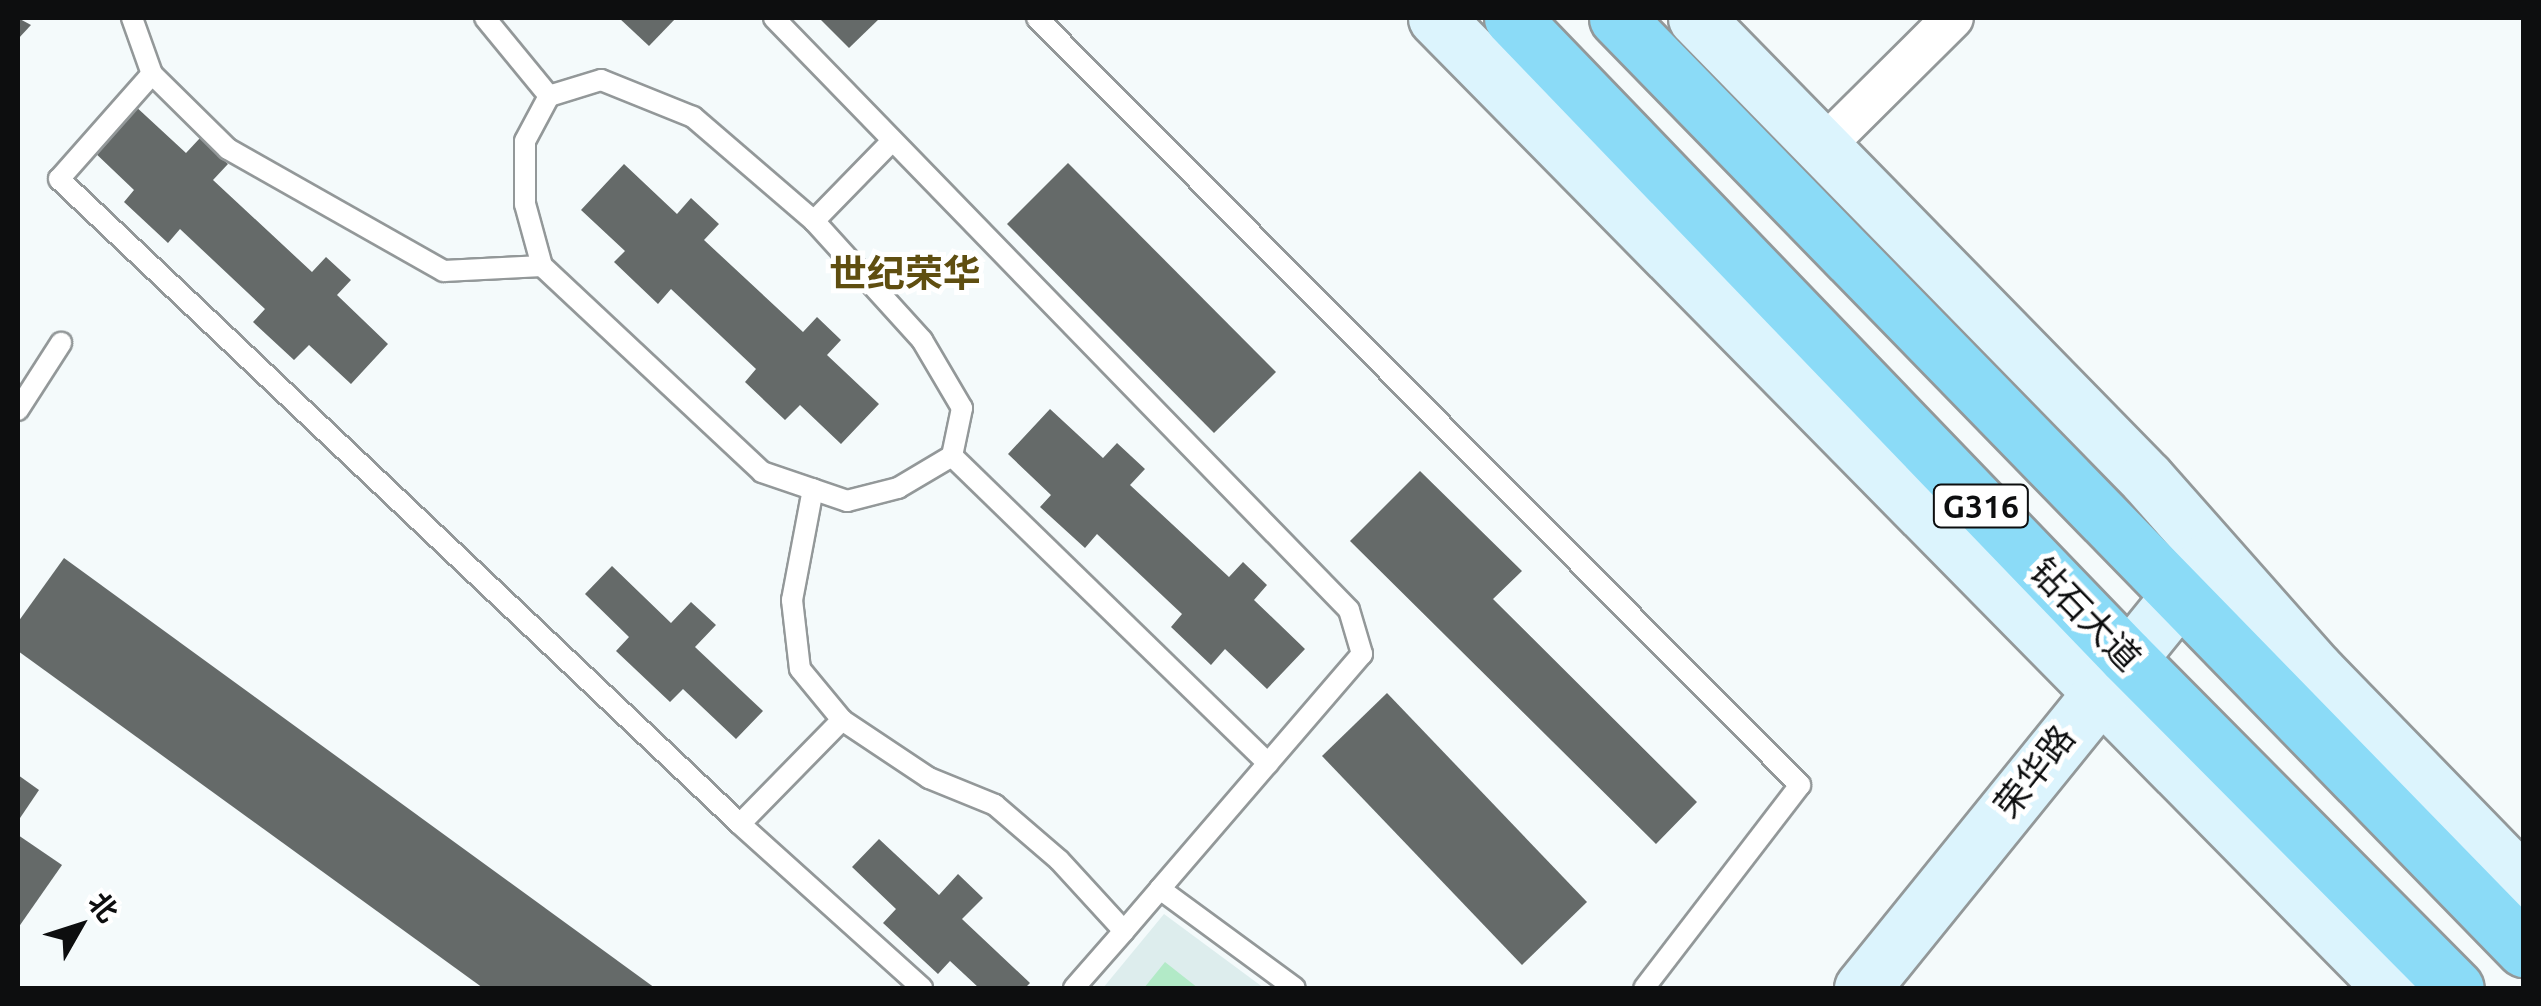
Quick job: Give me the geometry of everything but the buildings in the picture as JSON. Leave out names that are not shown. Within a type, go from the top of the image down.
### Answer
[{"type":"highway","name":"钻石大道","points":[[1512,18],[2111,674],[2384,916],[2456,988]]},
{"type":"highway","name":"G316","points":[[1617,18],[1806,213],[2194,577],[2524,949]]},
{"type":"street","points":[[1436,18],[2111,674],[2253,849],[2392,988]]},
{"type":"street","points":[[1696,18],[2146,478],[2194,577],[2524,884]]},
{"type":"street","points":[[1806,213],[1835,159],[1953,18]]},
{"type":"street","name":"荣华路","points":[[1862,988],[2111,674],[2194,577]]},
{"type":"street","points":[[2253,849],[2384,916]]},
{"type":"lane","points":[[132,18],[152,74],[228,149],[444,272],[542,266]]},
{"type":"lane","points":[[485,18],[549,96]]},
{"type":"lane","points":[[774,18],[1349,610],[1362,654],[1074,988]]},
{"type":"lane","points":[[1036,18],[1800,784],[1644,988]]},
{"type":"lane","points":[[152,74],[58,179],[740,824],[922,988]]},
{"type":"lane","points":[[601,80],[693,117],[814,221],[922,340],[962,408],[952,456],[898,488],[848,501],[762,472],[542,266],[524,204],[525,142],[549,96],[601,80]]},
{"type":"lane","points":[[814,221],[892,141]]},
{"type":"lane","points":[[18,410],[61,342]]},
{"type":"lane","points":[[952,456],[1268,763]]},
{"type":"lane","points":[[813,489],[792,600],[800,669],[842,720],[929,778],[995,806],[1059,860],[1124,931]]},
{"type":"lane","points":[[740,824],[842,720]]},
{"type":"lane","points":[[1160,889],[1295,988]]},
{"type":"shaded area","points":[[1164,914],[1264,988],[1103,988]]},
{"type":"green space","points":[[1165,962],[1198,988],[1144,988]]},
{"type":"district","name":"世纪荣华","points":[[905,274]]}]
